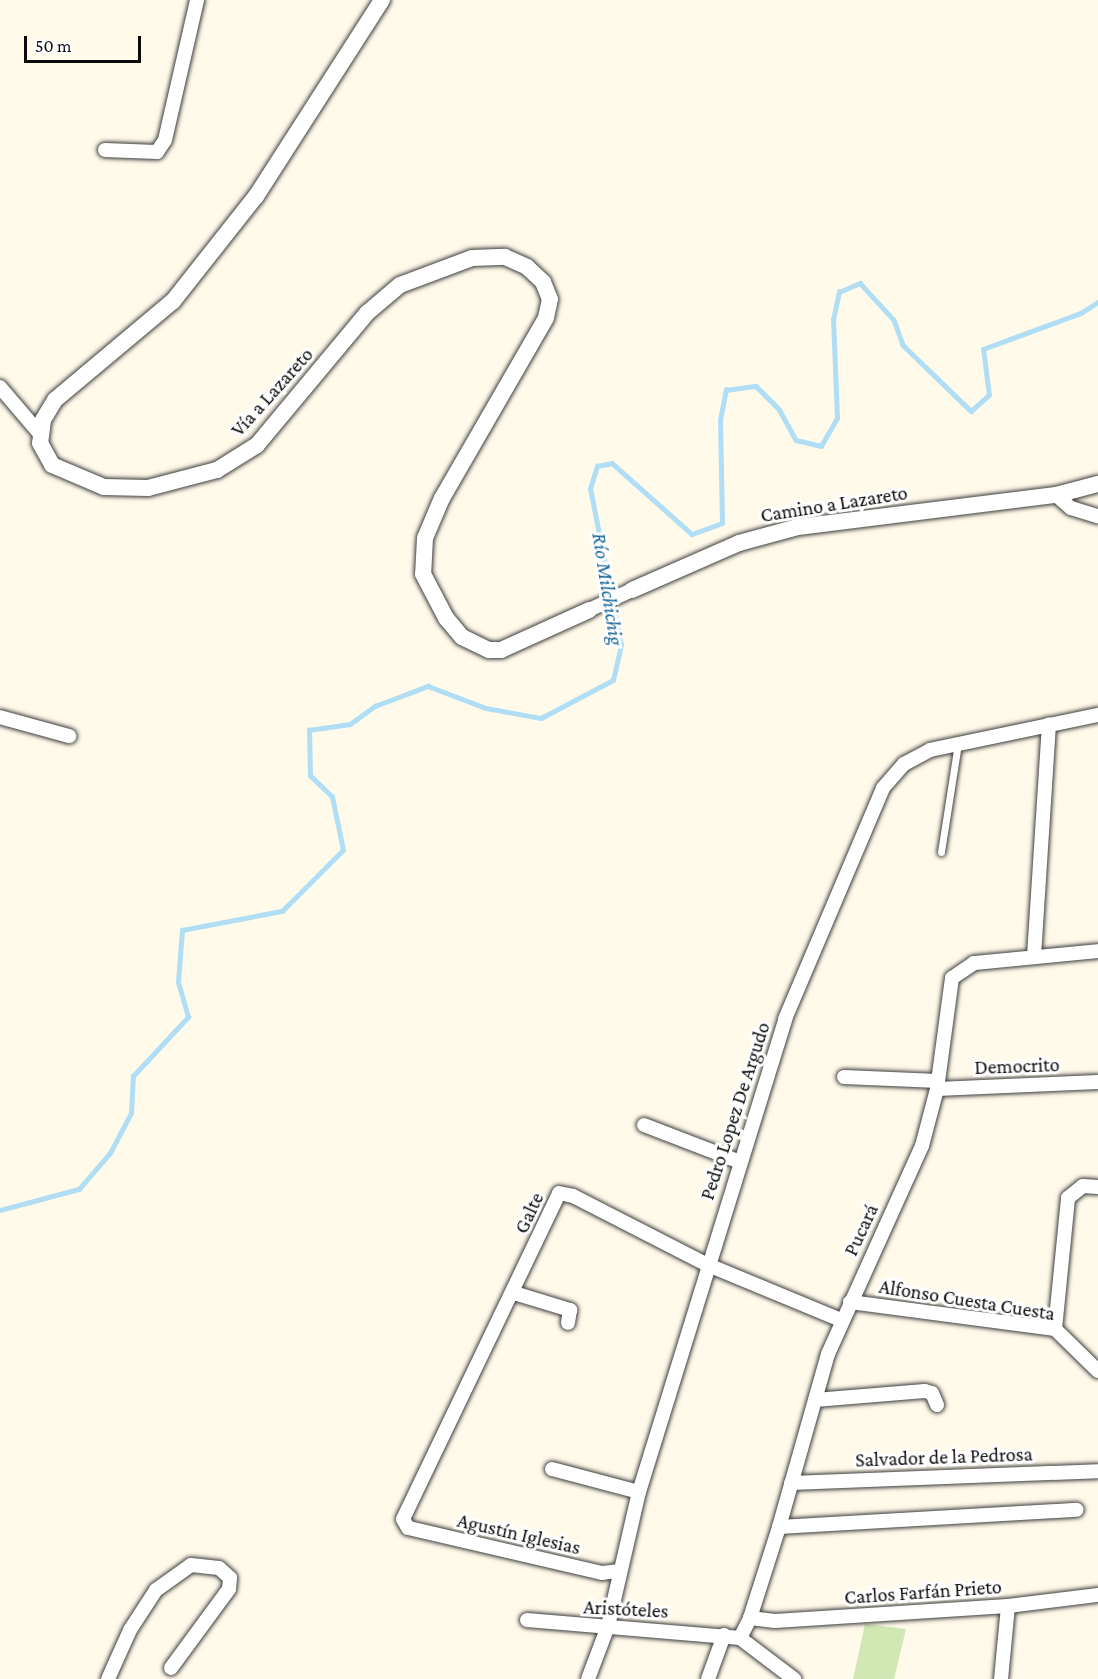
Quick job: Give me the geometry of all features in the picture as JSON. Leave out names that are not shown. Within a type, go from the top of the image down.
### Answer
[{"type":"street","points":[[105,150],[157,152],[165,140],[197,0]]},
{"type":"street","points":[[0,387],[40,434],[55,400],[173,300],[256,196],[382,0]]},
{"type":"street","name":"Vía a Lazareto","points":[[40,434],[40,443],[52,465],[104,487],[148,488],[217,470],[257,445],[367,313],[400,285],[472,258],[505,257],[527,267],[543,282],[550,299],[546,318],[442,498],[425,538],[423,574],[446,618],[462,637],[489,651],[501,650],[589,610]]},
{"type":"street","name":"Camino a Lazareto","points":[[589,610],[739,543],[798,527],[1056,495],[1098,484]]},
{"type":"street","points":[[1056,495],[1071,508],[1098,516]]},
{"type":"street","name":"Pedro Lopez De Argudo","points":[[588,1679],[608,1626],[639,1492],[738,1161],[785,1019],[883,788],[912,758],[958,742],[1098,715]]},
{"type":"street","points":[[0,717],[69,736]]},
{"type":"street","points":[[1035,956],[1049,724]]},
{"type":"street","name":"Pucará","points":[[740,1638],[750,1618],[779,1527],[841,1320],[922,1146],[938,1085],[952,978],[974,963],[1098,951]]},
{"type":"street","name":"Democrito","points":[[844,1077],[938,1085],[1098,1082]]},
{"type":"street","points":[[644,1125],[738,1161]]},
{"type":"street","points":[[1055,1329],[1068,1198],[1083,1186],[1098,1187]]},
{"type":"street","name":"Galte","points":[[408,1528],[403,1519],[408,1504],[514,1293],[556,1197],[563,1192],[708,1264],[841,1320]]},
{"type":"street","points":[[514,1293],[570,1310],[568,1323]]},
{"type":"street","name":"Alfonso Cuesta Cuesta","points":[[850,1302],[1055,1329],[1098,1371]]},
{"type":"street","points":[[816,1400],[925,1391],[932,1393],[937,1405]]},
{"type":"street","points":[[552,1469],[639,1492]]},
{"type":"street","name":"Salvador de la Pedrosa","points":[[791,1483],[1098,1471]]},
{"type":"street","points":[[779,1527],[1077,1510]]},
{"type":"street","name":"Agustín Iglesias","points":[[408,1528],[602,1574],[620,1571]]},
{"type":"street","points":[[108,1679],[130,1630],[156,1590],[191,1565],[219,1568],[230,1578],[229,1589],[171,1668]]},
{"type":"street","name":"Carlos Farfán Prieto","points":[[750,1618],[775,1621],[1008,1606],[1098,1595]]},
{"type":"street","points":[[1001,1679],[1008,1606]]},
{"type":"street","name":"Aristóteles","points":[[527,1620],[591,1628],[608,1626],[740,1638]]},
{"type":"street","points":[[708,1679],[724,1635]]},
{"type":"street","points":[[740,1638],[794,1679]]},
{"type":"lane","points":[[941,852],[958,742]]},
{"type":"green space","points":[[865,1624],[906,1629],[894,1679],[853,1679]]},
{"type":"waterway","name":"Río Milchichig","points":[[0,1210],[79,1189],[110,1153],[131,1113],[133,1076],[188,1017],[178,982],[182,930],[282,911],[343,850],[332,797],[310,776],[309,730],[350,724],[375,706],[428,686],[486,708],[541,718],[613,680],[621,645],[590,489],[597,466],[612,463],[692,534],[722,523],[720,420],[726,390],[756,386],[779,409],[796,440],[821,446],[837,418],[833,320],[839,292],[860,283],[894,320],[903,345],[971,411],[989,395],[983,349],[1081,313],[1098,302]]}]
